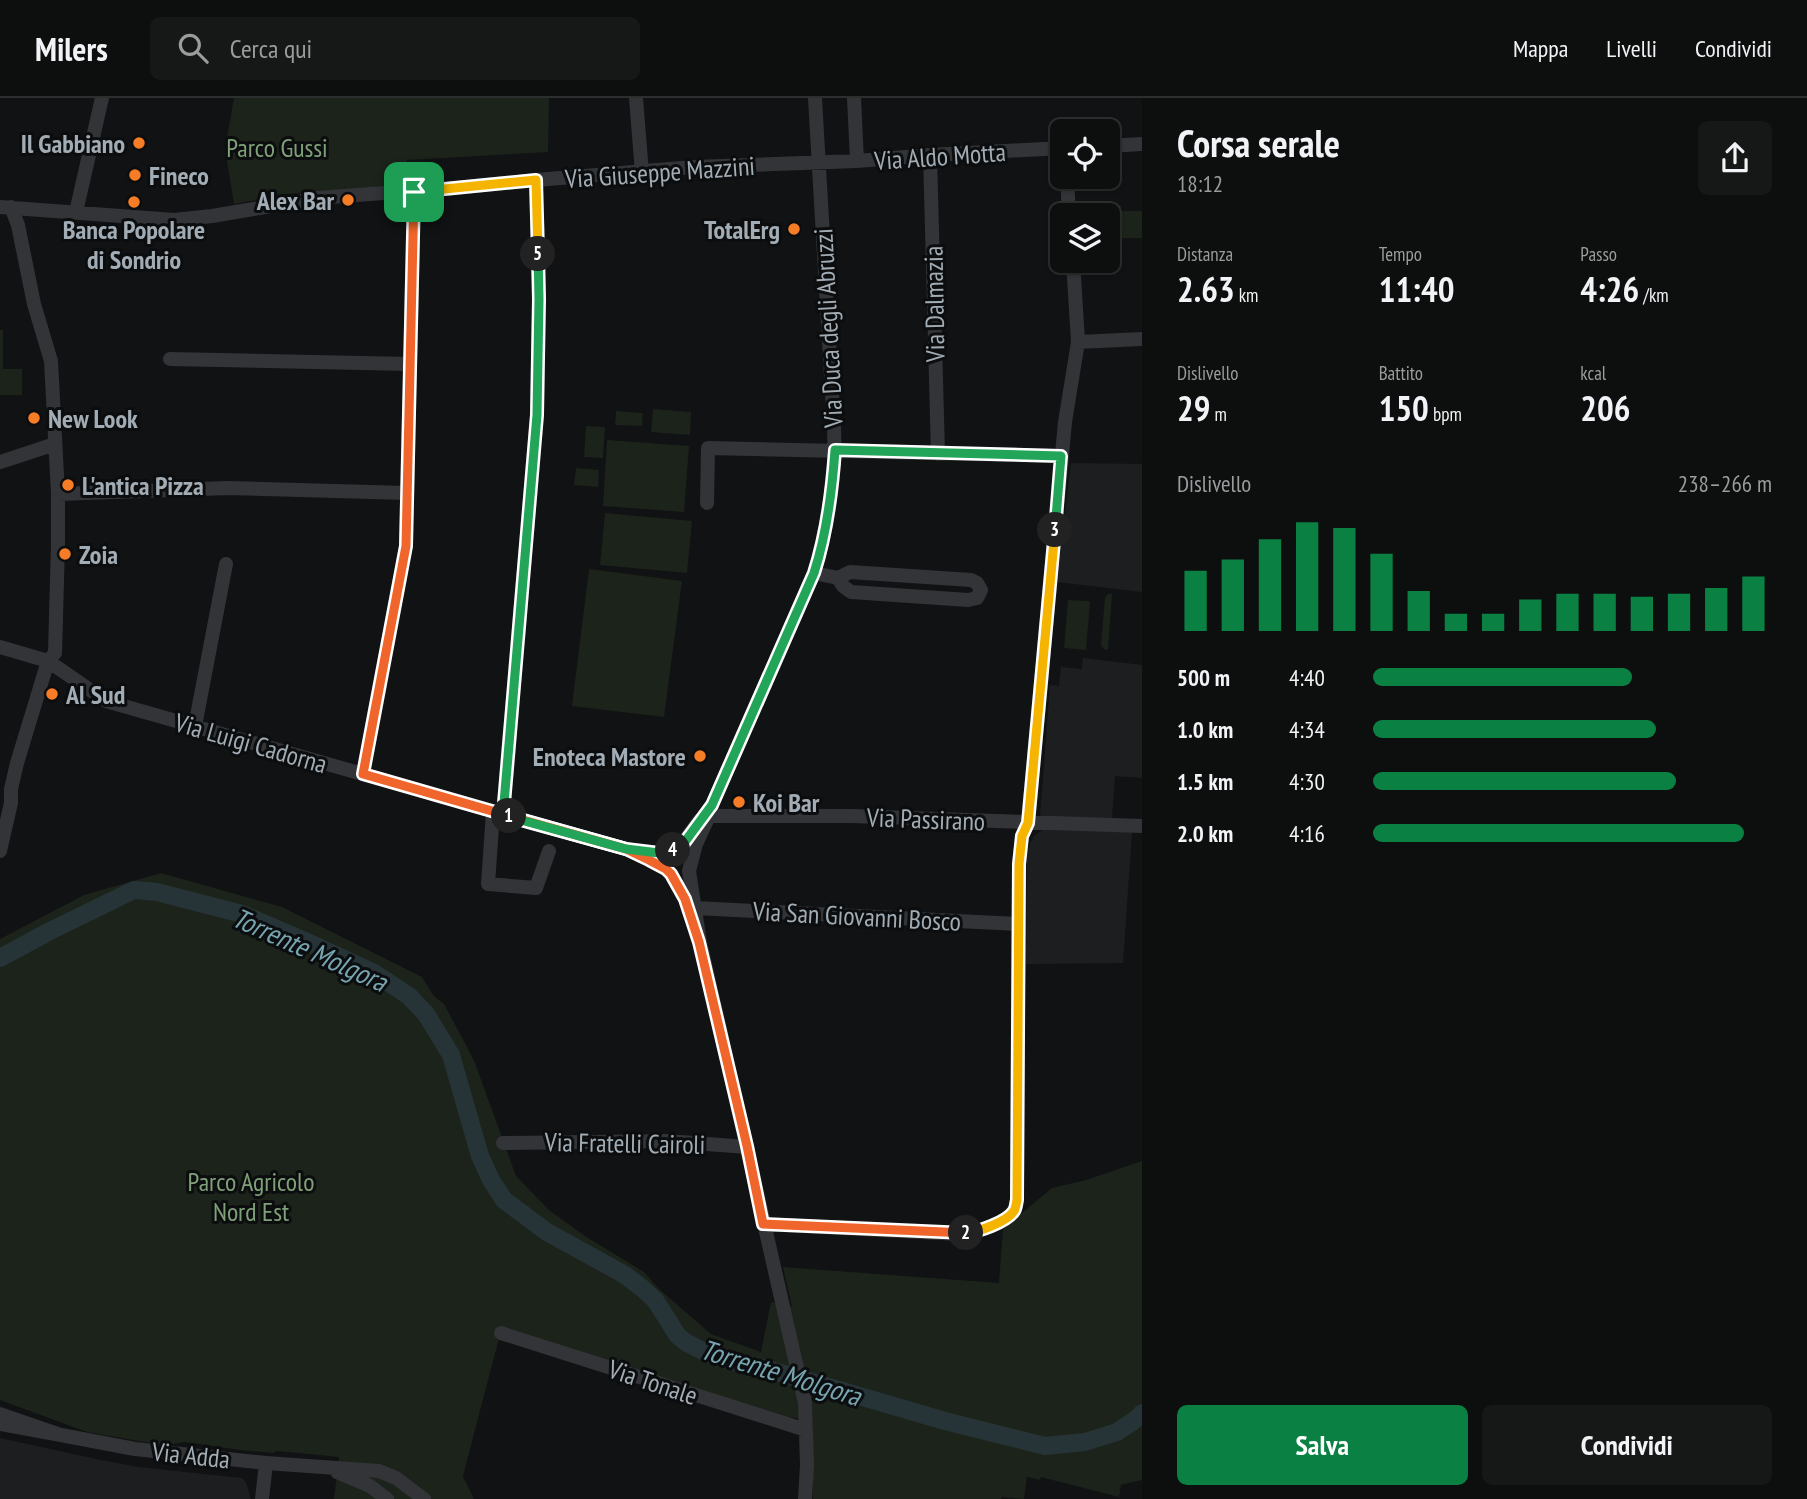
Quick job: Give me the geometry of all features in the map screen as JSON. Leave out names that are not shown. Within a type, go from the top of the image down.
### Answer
[{"type":"street","points":[[76,212],[102,98]]},
{"type":"street","points":[[636,98],[642,173]]},
{"type":"street","name":"Via Duca degli Abruzzi","points":[[690,865],[696,844],[814,573],[831,502],[835,450],[815,98]]},
{"type":"street","points":[[854,98],[858,161]]},
{"type":"street","points":[[1120,145],[1142,144]]},
{"type":"street","name":"Via Aldo Motta","points":[[818,163],[1050,149]]},
{"type":"street","name":"Via Dalmazia","points":[[930,155],[937,454]]},
{"type":"street","name":"Via Giuseppe Mazzini","points":[[6,207],[174,220],[318,198],[694,167],[818,163]]},
{"type":"street","points":[[536,180],[539,299],[537,415],[498,813],[488,884],[536,888],[549,851]]},
{"type":"street","points":[[363,774],[405,555],[414,192]]},
{"type":"street","points":[[0,851],[17,763],[48,661],[55,653],[58,543],[51,362],[34,304],[18,225],[6,207]]},
{"type":"street","points":[[763,1224],[971,1233],[1014,1212],[1017,1200],[1019,864],[1022,836],[1028,823],[1061,456],[1078,342],[1074,273]]},
{"type":"street","points":[[1078,342],[1142,339]]},
{"type":"street","points":[[170,359],[410,364]]},
{"type":"street","points":[[0,462],[55,444]]},
{"type":"street","points":[[707,503],[708,448],[1061,456]]},
{"type":"street","points":[[58,494],[229,488],[407,493]]},
{"type":"street","points":[[195,726],[226,564]]},
{"type":"street","points":[[814,573],[838,578],[850,572],[971,580],[977,583],[981,590],[977,598],[968,600],[851,592],[838,578]]},
{"type":"street","name":"Via Luigi Cadorna","points":[[0,648],[48,661],[106,701],[671,861],[678,876],[690,865]]},
{"type":"street","name":"Via Duca degli Abruzzi","points":[[671,861],[711,810]]},
{"type":"street","name":"Via Passirano","points":[[711,810],[1142,826]]},
{"type":"street","points":[[699,942],[687,852],[671,861],[699,942],[802,1388],[806,1430],[805,1499]]},
{"type":"street","name":"Via San Giovanni Bosco","points":[[695,908],[1019,924]]},
{"type":"street","name":"Via Fratelli Cairoli","points":[[503,1143],[667,1142],[747,1146]]},
{"type":"street","name":"Via Tonale","points":[[501,1333],[806,1430]]},
{"type":"street","name":"Via Adda","points":[[0,1414],[61,1435]]},
{"type":"street","name":"Via Adda","points":[[0,1424],[135,1449],[266,1463],[379,1471],[396,1478],[410,1493],[424,1499]]},
{"type":"street","points":[[262,1499],[266,1463]]},
{"type":"street","name":"Via Adda","points":[[322,1467],[359,1480],[387,1499]]},
{"type":"shaded area","points":[[1071,463],[1142,464],[1142,592],[1057,582]]},
{"type":"shaded area","points":[[1083,658],[1142,665],[1142,778],[1115,776],[1112,818],[1040,817],[1050,685],[1059,686],[1061,667],[1082,669]]},
{"type":"shaded area","points":[[1044,829],[1132,832],[1123,963],[1026,964],[1027,854],[1034,836]]},
{"type":"shaded area","points":[[0,1438],[138,1467],[242,1478],[246,1482],[251,1499],[0,1499]]},
{"type":"green space","name":"Parco Gussi","points":[[234,98],[549,98],[548,152],[407,160],[409,184],[288,194],[234,204],[225,149]]},
{"type":"green space","points":[[1120,211],[1142,211],[1142,238],[1120,238]]},
{"type":"green space","points":[[0,330],[3,330],[3,369],[22,369],[22,395],[0,395]]},
{"type":"green space","points":[[653,409],[691,412],[690,435],[651,432]]},
{"type":"green space","points":[[616,411],[643,413],[642,426],[615,425]]},
{"type":"green space","points":[[586,426],[605,427],[603,458],[584,457]]},
{"type":"green space","points":[[607,440],[689,446],[684,512],[603,506]]},
{"type":"green space","points":[[576,468],[599,470],[598,487],[574,485]]},
{"type":"green space","points":[[605,513],[692,521],[687,573],[600,565]]},
{"type":"green space","points":[[589,569],[682,581],[664,717],[572,706]]},
{"type":"green space","points":[[1112,594],[1108,650],[1101,645],[1105,598]]},
{"type":"green space","points":[[1068,600],[1090,602],[1086,650],[1064,648]]},
{"type":"green space","name":"Parco Agricolo Nord Est","points":[[161,873],[282,907],[422,977],[434,996],[444,1004],[475,1063],[516,1176],[549,1210],[644,1272],[659,1289],[711,1334],[761,1352],[771,1302],[792,1307],[783,1267],[999,1283],[1003,1229],[1052,1188],[1086,1180],[1142,1161],[1142,1480],[1121,1485],[1119,1497],[1041,1477],[1040,1480],[1027,1477],[1024,1499],[813,1499],[813,1421],[783,1416],[505,1327],[498,1342],[463,1476],[474,1499],[334,1499],[339,1457],[240,1450],[185,1442],[156,1444],[87,1432],[0,1400],[0,939],[84,895]]},
{"type":"waterway","name":"Torrente Molgora","points":[[0,958],[134,890],[157,892],[242,914],[374,973],[409,996],[426,1014],[451,1055],[480,1156],[504,1200],[547,1232],[625,1275],[642,1288],[655,1300],[678,1336],[687,1343],[715,1357],[1045,1446],[1085,1442],[1117,1432],[1142,1413]]},
{"type":"place","name":"Il Gabbiano","points":[[139,143]]},
{"type":"place","name":"Fineco","points":[[135,175]]},
{"type":"place","name":"Alex Bar","points":[[348,200]]},
{"type":"place","name":"Banca Popolare di Sondrio","points":[[134,202]]},
{"type":"place","name":"TotalErg","points":[[794,229]]},
{"type":"place","name":"New Look","points":[[34,418]]},
{"type":"place","name":"L'antica Pizza","points":[[68,485]]},
{"type":"place","name":"Zoia","points":[[65,554]]},
{"type":"place","name":"Al Sud","points":[[52,694]]},
{"type":"place","name":"Enoteca Mastore","points":[[700,756]]},
{"type":"place","name":"Koi Bar","points":[[739,802]]},
{"type":"route","points":[[414,192],[406,546],[363,774],[503,815],[626,849],[671,874],[685,899],[699,942],[763,1224],[960,1234],[971,1233],[1006,1218],[1014,1212],[1017,1200],[1019,864],[1022,836],[1028,823],[1061,456],[835,450],[831,502],[814,573],[712,805],[684,843],[667,854],[648,853],[503,815],[537,415],[539,299],[536,180],[414,192]]}]
